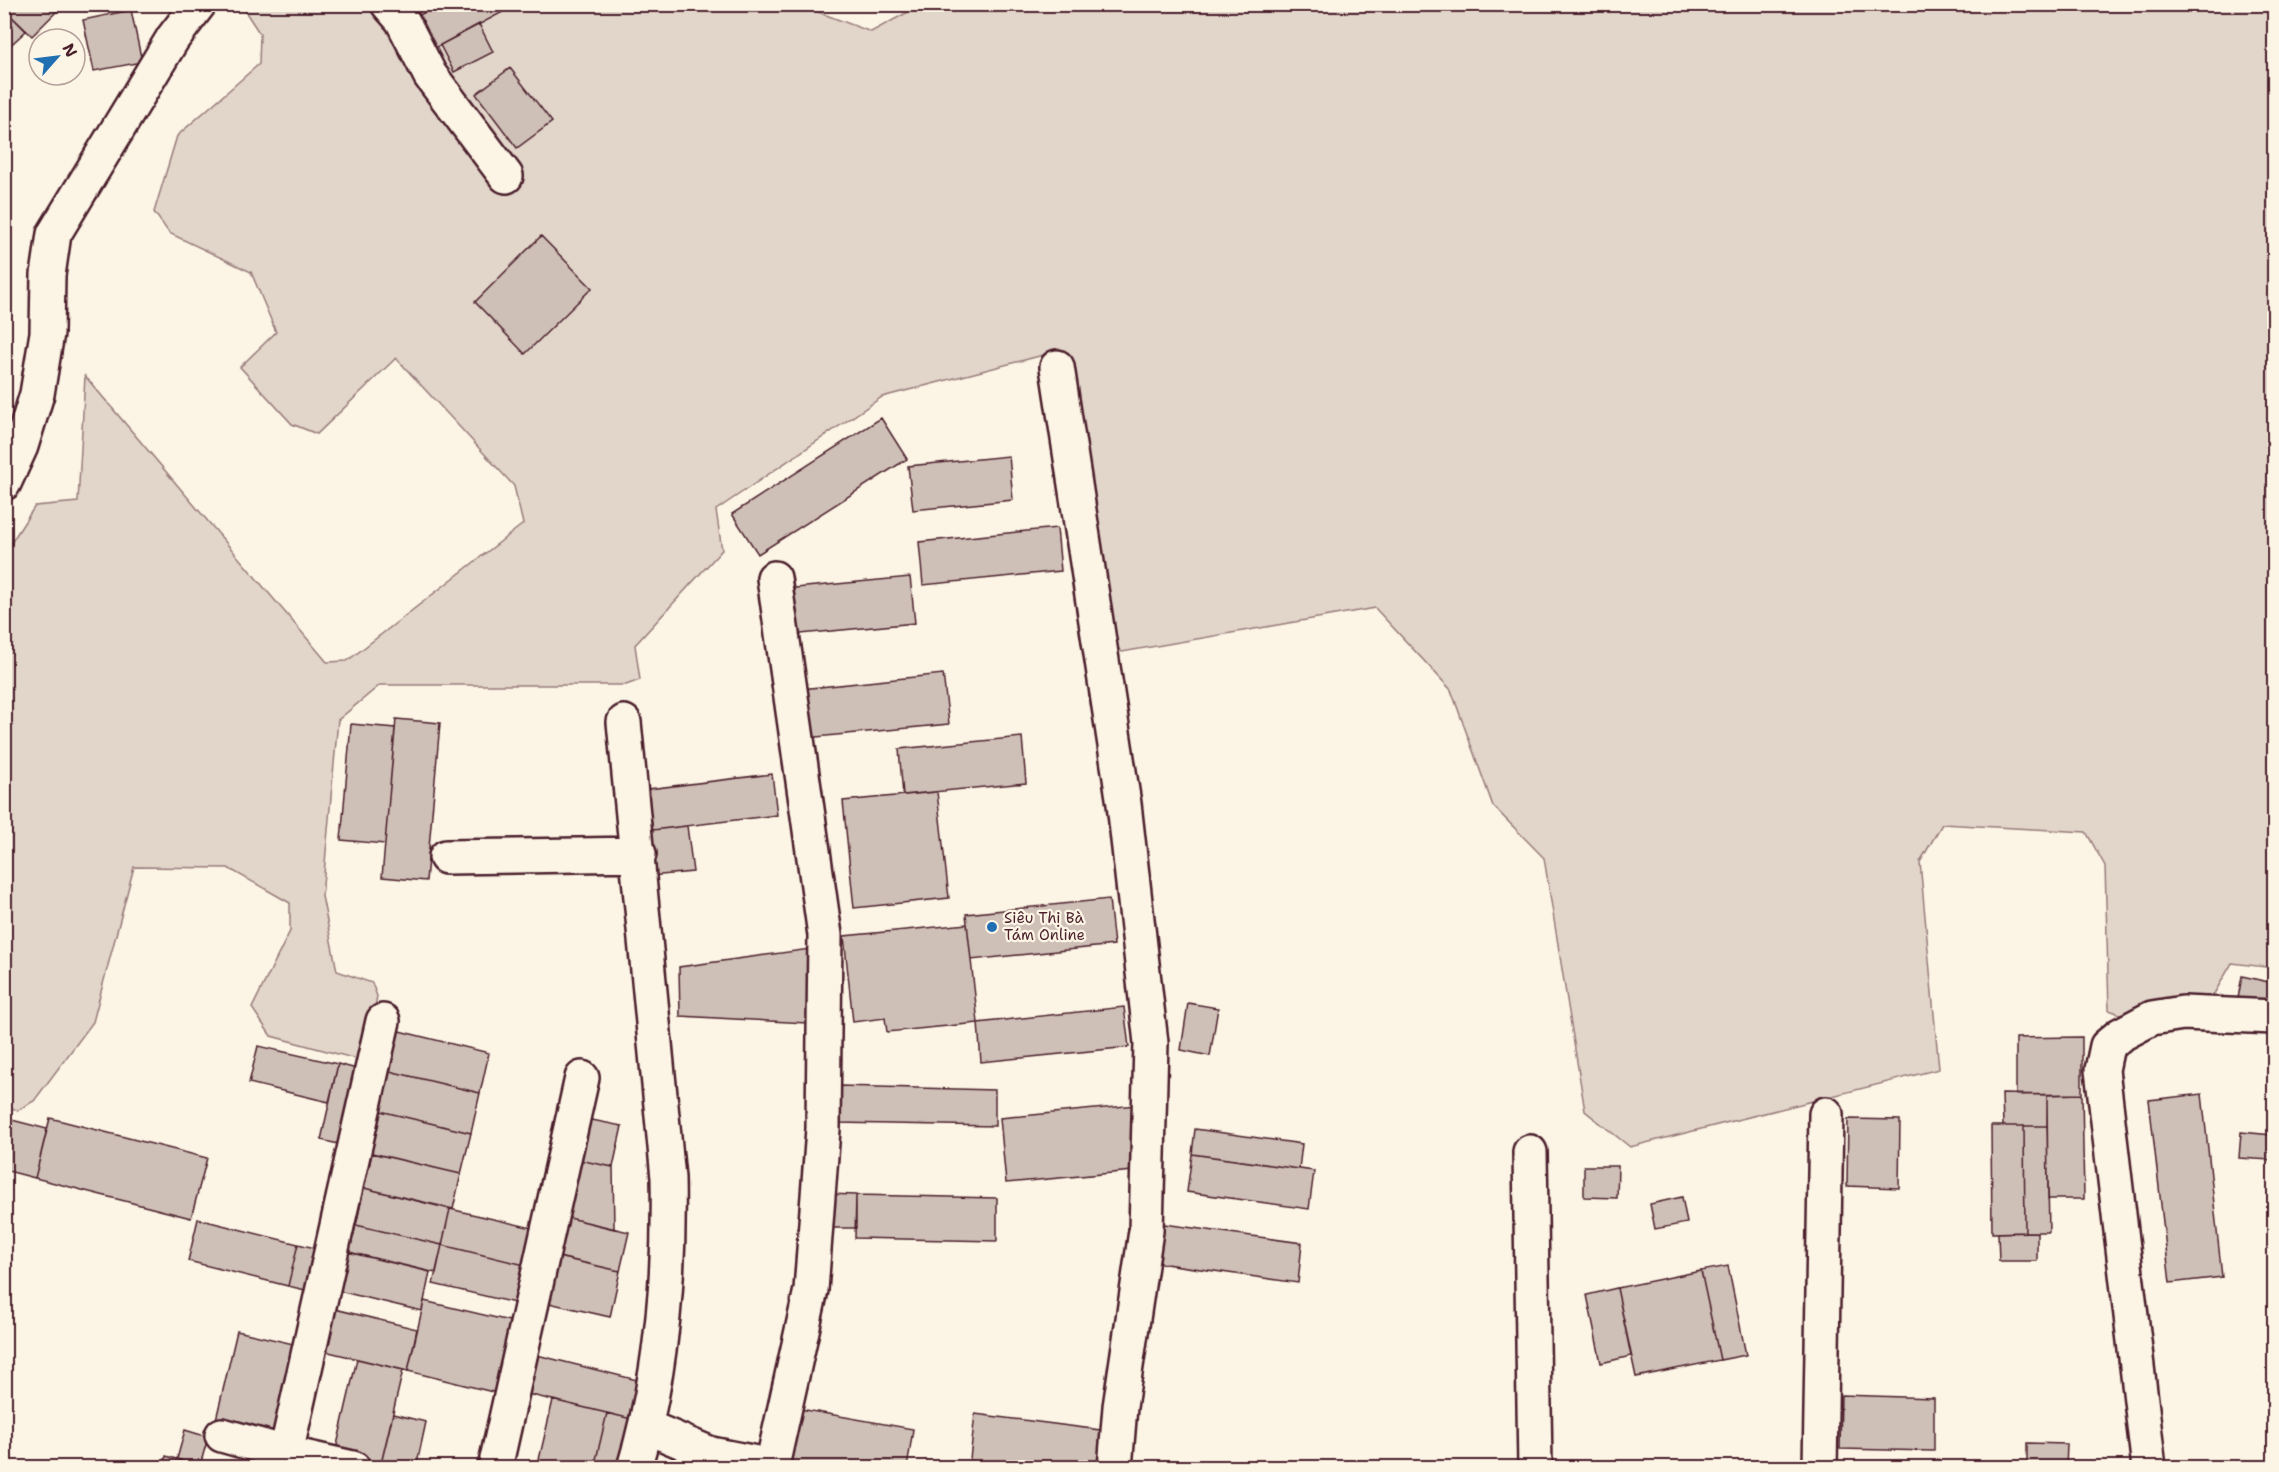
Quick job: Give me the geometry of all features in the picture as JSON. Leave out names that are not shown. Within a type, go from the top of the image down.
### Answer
[{"type":"street","points":[[4,483],[21,446],[37,394],[46,333],[48,276],[54,234],[173,39],[199,4]]},
{"type":"street","points":[[388,4],[402,20],[430,75],[506,176]]},
{"type":"street","points":[[1057,367],[1124,804],[1151,1043],[1146,1231],[1120,1407],[1115,1467]]},
{"type":"street","points":[[646,1427],[711,1454],[774,1467],[811,1290],[823,1129],[825,935],[774,578]]},
{"type":"street","points":[[624,722],[639,854],[668,1178],[669,1237],[663,1311],[646,1427],[634,1467]]},
{"type":"street","points":[[446,857],[639,854]]},
{"type":"street","points":[[2149,1467],[2102,1070],[2107,1046],[2120,1035],[2152,1018],[2182,1013],[2274,1017]]},
{"type":"street","points":[[286,1453],[383,1021]]},
{"type":"street","points":[[495,1467],[582,1078]]},
{"type":"street","points":[[1820,1467],[1826,1114]]},
{"type":"street","points":[[1530,1152],[1535,1467]]},
{"type":"street","points":[[222,1435],[286,1453],[353,1467]]},
{"type":"shaded area","points":[[797,4],[871,32],[910,11],[911,4],[2274,5],[2274,968],[2232,963],[2211,999],[2120,1014],[2109,1010],[2105,866],[2086,832],[1942,824],[1920,862],[1939,1069],[1630,1147],[1585,1111],[1544,858],[1493,806],[1451,690],[1375,608],[1122,652],[1110,641],[1055,352],[882,397],[716,510],[722,550],[635,645],[640,680],[626,685],[380,685],[338,720],[322,896],[337,971],[372,983],[377,996],[367,1055],[360,1060],[271,1036],[252,1008],[290,931],[290,903],[228,868],[134,867],[93,1022],[34,1101],[18,1110],[5,1107],[5,552],[35,506],[78,502],[85,376],[327,662],[347,661],[523,524],[514,486],[396,358],[317,434],[292,424],[240,367],[276,332],[251,272],[169,233],[154,212],[177,136],[259,64],[260,34],[241,5]]},
{"type":"building","points":[[4,4],[64,4],[41,27],[27,27],[27,31],[4,9]]},
{"type":"building","points":[[440,4],[516,5],[433,49],[416,17]]},
{"type":"building","points":[[4,9],[26,31],[4,51]]},
{"type":"building","points":[[131,10],[142,62],[94,71],[87,39],[87,27],[85,27],[83,20]]},
{"type":"building","points":[[479,24],[493,52],[454,72],[440,45]]},
{"type":"building","points":[[510,68],[552,122],[517,148],[476,94]]},
{"type":"building","points":[[541,236],[592,288],[525,354],[475,302]]},
{"type":"building","points":[[881,418],[907,459],[758,554],[732,514]]},
{"type":"building","points":[[1009,456],[1013,500],[913,510],[908,466]]},
{"type":"building","points":[[1057,528],[1061,571],[923,585],[919,542]]},
{"type":"building","points":[[910,577],[915,623],[790,635],[785,589]]},
{"type":"building","points":[[943,674],[949,724],[806,738],[801,689]]},
{"type":"building","points":[[396,719],[440,723],[426,881],[382,877]]},
{"type":"building","points":[[351,724],[395,728],[385,844],[341,840]]},
{"type":"building","points":[[1022,737],[1026,783],[903,795],[899,749]]},
{"type":"building","points":[[772,774],[777,815],[644,831],[640,790]]},
{"type":"building","points":[[937,792],[949,898],[854,908],[843,801]]},
{"type":"building","points":[[687,826],[693,872],[650,876],[644,831]]},
{"type":"building","points":[[1109,899],[1114,945],[971,960],[966,914]]},
{"type":"building","points":[[967,924],[978,1023],[887,1032],[885,1018],[853,1022],[844,936]]},
{"type":"building","points":[[810,949],[807,1023],[680,1016],[679,967]]},
{"type":"building","points":[[2242,976],[2273,983],[2267,1011],[2237,1004]]},
{"type":"building","points":[[1188,1003],[1218,1008],[1210,1056],[1181,1050]]},
{"type":"building","points":[[1124,1007],[1129,1047],[981,1062],[978,1023]]},
{"type":"building","points":[[391,1029],[489,1053],[480,1093],[381,1069]]},
{"type":"building","points":[[2082,1037],[2082,1094],[2016,1095],[2016,1038]]},
{"type":"building","points":[[258,1046],[338,1064],[329,1102],[249,1083]]},
{"type":"building","points":[[338,1064],[368,1072],[351,1147],[321,1140]]},
{"type":"building","points":[[381,1069],[480,1093],[471,1133],[372,1109]]},
{"type":"building","points":[[839,1086],[995,1090],[995,1126],[838,1123]]},
{"type":"building","points":[[2002,1094],[2047,1095],[2047,1126],[2003,1126]]},
{"type":"building","points":[[2082,1094],[2084,1199],[2048,1199],[2047,1095]]},
{"type":"building","points":[[2202,1094],[2222,1277],[2170,1283],[2149,1100]]},
{"type":"building","points":[[1136,1105],[1143,1170],[1006,1183],[1000,1118]]},
{"type":"building","points":[[372,1109],[471,1133],[461,1174],[362,1151]]},
{"type":"building","points":[[4,1118],[47,1129],[35,1178],[4,1170]]},
{"type":"building","points":[[50,1118],[207,1158],[191,1218],[35,1178]]},
{"type":"building","points":[[587,1119],[622,1126],[613,1167],[579,1160]]},
{"type":"building","points":[[1848,1119],[1900,1120],[1899,1188],[1847,1186]]},
{"type":"building","points":[[1991,1126],[2024,1126],[2025,1232],[1992,1233]]},
{"type":"building","points":[[2024,1126],[2047,1126],[2049,1232],[2025,1232]]},
{"type":"building","points":[[1195,1129],[1302,1144],[1299,1169],[1192,1154]]},
{"type":"building","points":[[2241,1132],[2272,1135],[2271,1160],[2239,1158]]},
{"type":"building","points":[[372,1153],[461,1174],[453,1209],[364,1188]]},
{"type":"building","points":[[1192,1154],[1314,1171],[1309,1209],[1187,1192]]},
{"type":"building","points":[[579,1160],[613,1167],[614,1229],[565,1217]]},
{"type":"building","points":[[1584,1166],[1618,1166],[1617,1198],[1584,1197]]},
{"type":"building","points":[[364,1188],[450,1209],[442,1245],[356,1225]]},
{"type":"building","points":[[828,1194],[856,1195],[856,1228],[827,1228]]},
{"type":"building","points":[[856,1195],[997,1198],[997,1241],[855,1238]]},
{"type":"building","points":[[1682,1197],[1687,1223],[1655,1229],[1650,1204]]},
{"type":"building","points":[[450,1209],[545,1231],[537,1268],[442,1245]]},
{"type":"building","points":[[565,1217],[629,1232],[620,1271],[557,1257]]},
{"type":"building","points":[[198,1219],[298,1244],[288,1286],[188,1261]]},
{"type":"building","points":[[1164,1224],[1302,1243],[1298,1283],[1159,1263]]},
{"type":"building","points":[[356,1225],[442,1245],[436,1273],[349,1252]]},
{"type":"building","points":[[2037,1232],[2037,1261],[1999,1261],[1998,1233]]},
{"type":"building","points":[[298,1244],[328,1251],[318,1293],[288,1286]]},
{"type":"building","points":[[442,1245],[537,1268],[528,1306],[433,1284]]},
{"type":"building","points":[[339,1250],[430,1272],[422,1311],[330,1289]]},
{"type":"building","points":[[550,1255],[620,1271],[610,1317],[540,1301]]},
{"type":"building","points":[[1728,1266],[1746,1355],[1720,1360],[1701,1271]]},
{"type":"building","points":[[1701,1271],[1720,1360],[1636,1377],[1617,1288]]},
{"type":"building","points":[[1617,1288],[1631,1356],[1601,1363],[1587,1295]]},
{"type":"building","points":[[424,1301],[522,1324],[505,1395],[408,1371]]},
{"type":"building","points":[[322,1306],[417,1329],[408,1371],[312,1348]]},
{"type":"building","points":[[237,1331],[302,1346],[280,1443],[214,1428]]},
{"type":"building","points":[[533,1354],[645,1382],[636,1420],[523,1393]]},
{"type":"building","points":[[357,1359],[403,1370],[380,1468],[334,1458]]},
{"type":"building","points":[[1841,1395],[1934,1398],[1934,1451],[1840,1449]]},
{"type":"building","points":[[553,1400],[607,1413],[594,1468],[537,1468]]},
{"type":"building","points":[[800,1409],[913,1429],[907,1468],[790,1468]]},
{"type":"building","points":[[607,1413],[636,1420],[625,1468],[594,1468]]},
{"type":"building","points":[[393,1414],[426,1422],[416,1468],[380,1468]]},
{"type":"building","points":[[975,1414],[1108,1431],[1104,1468],[969,1468]]},
{"type":"building","points":[[185,1430],[208,1437],[200,1466],[177,1459]]},
{"type":"building","points":[[2027,1443],[2067,1444],[2066,1468],[2027,1468]]},
{"type":"building","points":[[166,1456],[200,1466],[199,1468],[163,1468]]},
{"type":"place","name":"Siêu Thị Bà Tám Online","points":[[992,927]]}]
